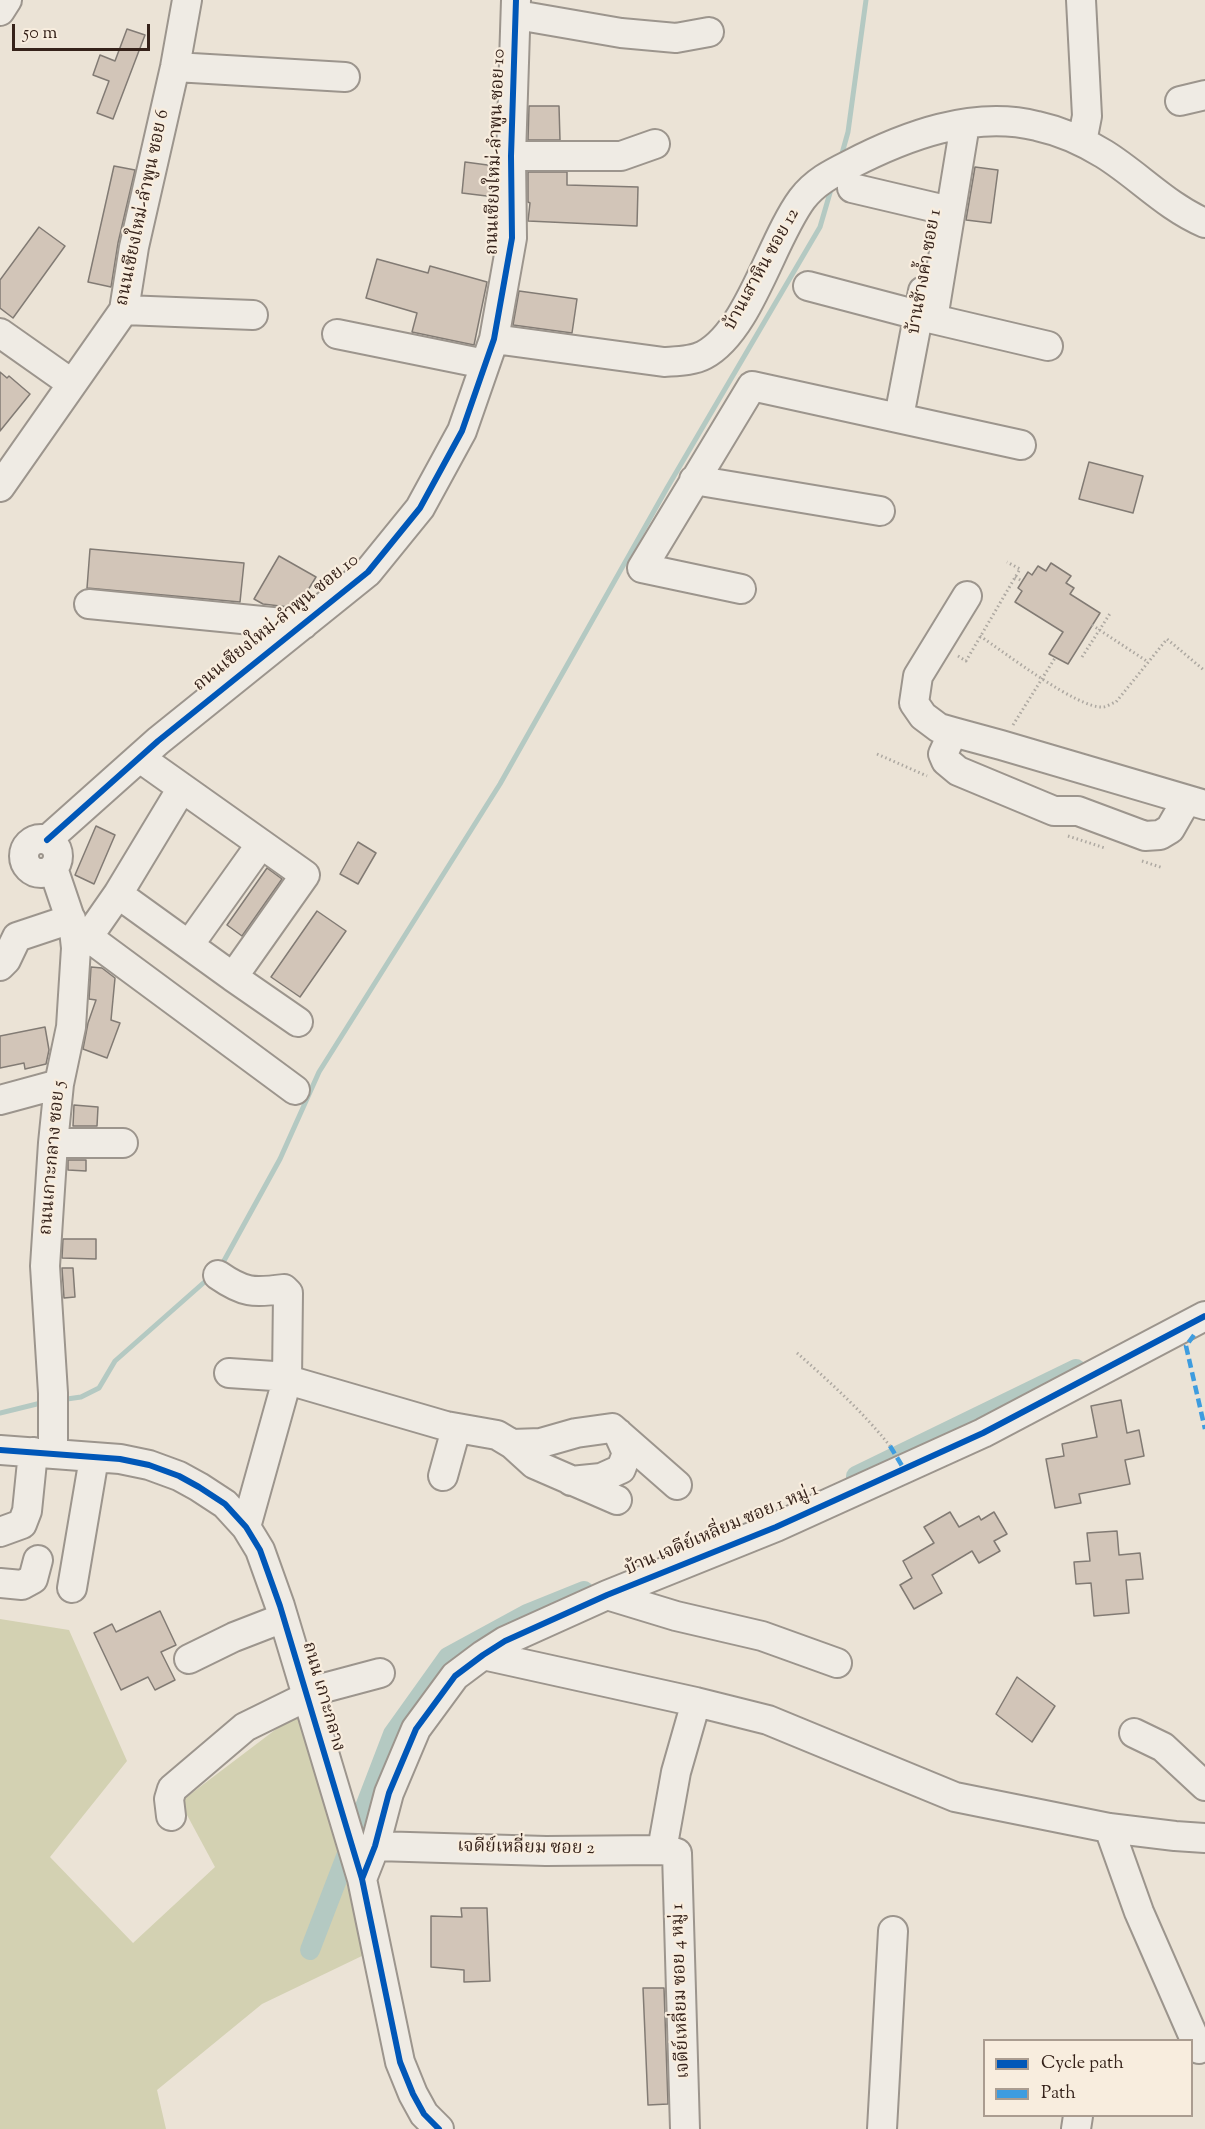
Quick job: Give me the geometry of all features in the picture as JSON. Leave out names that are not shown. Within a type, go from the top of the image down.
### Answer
[{"type":"street","points":[[0,11],[7,0]]},
{"type":"street","name":"ถนนเชียงใหม่-ลำพูน ซอย 6","points":[[0,487],[124,310],[134,247],[175,67],[187,0]]},
{"type":"street","points":[[1081,0],[1087,116],[1082,142]]},
{"type":"street","points":[[517,8],[621,33],[676,38],[709,32]]},
{"type":"street","name":"ถนนเชียงใหม่-ลำพูน ซอย 10","points":[[24,849],[140,758],[368,572],[420,508],[462,431],[490,352],[512,238],[511,156],[517,8]]},
{"type":"street","points":[[175,67],[345,77]]},
{"type":"street","name":"บ้านเสาหิน ซอย 12","points":[[336,334],[490,352],[664,362],[684,361],[704,356],[734,329],[794,212],[814,185],[842,176],[902,140],[958,125],[1010,121],[1059,132],[1105,155],[1151,190],[1205,223]]},
{"type":"street","points":[[958,125],[933,319],[1048,346]]},
{"type":"street","name":"บ้านช้างค้ำ ซอย 1","points":[[899,417],[937,208],[958,125]]},
{"type":"street","points":[[511,156],[621,156],[655,144]]},
{"type":"street","points":[[842,176],[937,208]]},
{"type":"street","points":[[808,286],[918,315]]},
{"type":"street","points":[[124,310],[253,315]]},
{"type":"street","points":[[0,333],[71,383]]},
{"type":"street","points":[[741,589],[642,568],[752,386],[1021,445]]},
{"type":"street","points":[[694,480],[880,511]]},
{"type":"street","points":[[952,732],[943,754],[950,766],[1054,811],[1078,811],[1145,836],[1160,835],[1170,829],[1196,803],[939,728],[922,716],[914,703],[918,676],[967,596]]},
{"type":"street","points":[[89,603],[303,625]]},
{"type":"street","points":[[140,758],[305,875],[233,977]]},
{"type":"street","points":[[0,966],[6,960],[16,937],[78,929],[118,894],[182,788]]},
{"type":"street","name":"ถนนเกาะกลาง ซอย 5","points":[[0,1532],[22,1524],[27,1511],[46,1446],[53,1393],[45,1266],[53,1143],[59,1084],[70,1027],[78,929],[53,868],[58,855],[52,843],[24,849]]},
{"type":"street","points":[[189,945],[261,843]]},
{"type":"street","points":[[118,894],[297,1022]]},
{"type":"street","points":[[78,929],[295,1090]]},
{"type":"street","points":[[0,1100],[59,1084]]},
{"type":"street","points":[[53,1143],[123,1143]]},
{"type":"street","points":[[218,1275],[246,1290],[286,1290],[287,1380],[246,1527]]},
{"type":"street","points":[[1193,1322],[1205,1341]]},
{"type":"street","name":"บ้าน เจดีย์เหลี่ยม ซอย 1 หมู่ 1","points":[[362,1879],[375,1846],[389,1793],[416,1729],[455,1676],[483,1655],[505,1641],[607,1596],[776,1527],[983,1433],[1193,1322]]},
{"type":"street","points":[[229,1373],[274,1376],[456,1429],[496,1435],[512,1444],[534,1464],[617,1500]]},
{"type":"street","points":[[512,1444],[541,1443],[612,1428],[677,1485]]},
{"type":"street","points":[[443,1476],[456,1429]]},
{"type":"street","points":[[572,1481],[601,1478],[621,1469],[627,1453],[618,1433]]},
{"type":"street","name":"ถนน เกาะกลาง","points":[[0,1450],[46,1446],[94,1458],[149,1465],[179,1476],[225,1504],[246,1527],[260,1550],[283,1618],[362,1879],[400,2062],[424,2115],[439,2129]]},
{"type":"street","points":[[72,1588],[94,1458]]},
{"type":"street","points":[[0,1583],[22,1585],[33,1579],[38,1560]]},
{"type":"street","points":[[607,1596],[676,1616],[762,1636],[837,1663]]},
{"type":"street","points":[[189,1659],[234,1637],[283,1618]]},
{"type":"street","points":[[483,1655],[768,1720],[955,1797],[1109,1828],[1205,1838]]},
{"type":"street","points":[[171,1816],[169,1799],[172,1789],[245,1727],[306,1695],[380,1673]]},
{"type":"street","name":"เจดีย์เหลี่ยม ซอย 4 หมู่ 1","points":[[685,2129],[670,1852],[676,1772],[696,1702]]},
{"type":"street","points":[[1134,1733],[1163,1747],[1205,1786]]},
{"type":"street","points":[[1109,1828],[1139,1912],[1199,2048]]},
{"type":"street","name":"เจดีย์เหลี่ยม ซอย 2","points":[[375,1846],[670,1852]]},
{"type":"street","points":[[882,2129],[893,1931]]},
{"type":"path","points":[[939,644],[966,661],[1020,569],[1007,562]]},
{"type":"path","points":[[1015,578],[1022,581]]},
{"type":"path","points":[[1082,657],[1111,612]]},
{"type":"path","points":[[1092,625],[1148,662]]},
{"type":"path","points":[[980,636],[1067,695],[1087,704],[1104,707],[1116,702],[1167,639],[1205,671]]},
{"type":"path","points":[[1001,745],[1055,658]]},
{"type":"path","points":[[797,1353],[876,1428],[890,1446]]},
{"type":"shaded area","points":[[0,1619],[69,1630],[127,1761],[50,1857],[133,1943],[215,1867],[180,1802],[300,1711],[366,1954],[262,2004],[157,2090],[166,2129],[0,2129]]},
{"type":"building","points":[[127,29],[145,35],[113,119],[97,113],[109,81],[93,75],[100,55],[115,61]]},
{"type":"building","points":[[529,106],[559,106],[560,140],[528,140]]},
{"type":"building","points":[[465,162],[495,166],[495,197],[462,193]]},
{"type":"building","points":[[114,166],[135,170],[118,243],[111,287],[88,282]]},
{"type":"building","points":[[975,167],[998,170],[991,223],[966,220]]},
{"type":"building","points":[[528,172],[567,172],[567,185],[638,187],[637,226],[528,221],[530,203],[528,202]]},
{"type":"building","points":[[39,227],[65,246],[13,318],[0,308],[0,280]]},
{"type":"building","points":[[377,259],[428,273],[430,266],[487,282],[474,345],[412,332],[417,313],[366,298]]},
{"type":"building","points":[[519,291],[577,299],[572,333],[513,325]]},
{"type":"building","points":[[0,372],[7,378],[9,376],[30,394],[0,431]]},
{"type":"building","points":[[1089,462],[1143,476],[1133,513],[1079,499]]},
{"type":"building","points":[[90,549],[244,563],[240,602],[87,588]]},
{"type":"building","points":[[279,556],[316,577],[297,608],[263,604],[254,599]]},
{"type":"building","points":[[1051,563],[1071,576],[1066,583],[1074,588],[1070,594],[1100,613],[1068,664],[1049,654],[1063,632],[1015,602],[1022,591],[1018,588],[1028,572],[1032,575],[1038,566],[1046,571]]},
{"type":"building","points":[[96,826],[115,835],[94,884],[75,875]]},
{"type":"building","points":[[358,842],[376,853],[358,884],[340,874]]},
{"type":"building","points":[[267,868],[282,879],[242,936],[227,925]]},
{"type":"building","points":[[317,911],[346,931],[300,997],[271,977]]},
{"type":"building","points":[[91,967],[102,968],[115,978],[111,1020],[120,1023],[107,1058],[83,1049],[88,1023],[96,1000],[89,999]]},
{"type":"building","points":[[45,1027],[49,1050],[46,1064],[25,1069],[24,1063],[0,1068],[0,1036]]},
{"type":"building","points":[[74,1105],[98,1107],[97,1126],[73,1126]]},
{"type":"building","points":[[68,1160],[86,1160],[86,1171],[68,1170]]},
{"type":"building","points":[[63,1239],[96,1239],[96,1259],[62,1258]]},
{"type":"building","points":[[62,1268],[73,1268],[75,1297],[64,1298]]},
{"type":"building","points":[[1121,1400],[1127,1433],[1139,1430],[1144,1456],[1125,1460],[1130,1484],[1079,1494],[1081,1503],[1055,1508],[1046,1459],[1064,1456],[1062,1444],[1097,1437],[1091,1406]]},
{"type":"building","points":[[950,1512],[959,1527],[979,1516],[981,1520],[994,1512],[1007,1534],[994,1541],[1000,1551],[979,1563],[972,1551],[932,1575],[942,1593],[914,1609],[900,1585],[912,1578],[903,1561],[934,1543],[924,1527]]},
{"type":"building","points":[[1117,1531],[1119,1555],[1140,1553],[1143,1579],[1126,1580],[1129,1613],[1094,1616],[1091,1583],[1076,1584],[1074,1562],[1090,1561],[1087,1533]]},
{"type":"building","points":[[160,1611],[176,1645],[161,1652],[175,1680],[155,1690],[148,1677],[121,1690],[94,1633],[112,1624],[116,1632]]},
{"type":"building","points":[[1017,1677],[1055,1706],[1032,1742],[996,1714]]},
{"type":"building","points":[[461,1908],[487,1908],[490,1981],[464,1982],[464,1970],[431,1967],[431,1916],[462,1917]]},
{"type":"building","points":[[643,1988],[664,1988],[668,2104],[648,2105]]},
{"type":"waterway","points":[[841,157],[848,132],[866,0]]},
{"type":"waterway","points":[[220,1268],[280,1159],[319,1072],[500,784],[667,488],[820,227],[832,186]]},
{"type":"waterway","points":[[60,1400],[81,1397],[99,1388],[115,1361],[209,1278]]},
{"type":"waterway","points":[[856,1476],[1076,1369]]},
{"type":"waterway","points":[[0,1413],[45,1402]]},
{"type":"waterway","points":[[310,1950],[393,1734],[448,1657],[527,1614],[584,1591]]},
{"type":"marked path","points":[[1194,1335],[1186,1346],[1205,1429]]},
{"type":"marked path","points":[[890,1446],[904,1469]]},
{"type":"cycle path","points":[[47,840],[158,741],[368,572],[420,508],[462,431],[494,339],[512,238],[511,156],[516,0]]},
{"type":"cycle path","points":[[362,1879],[375,1846],[389,1793],[416,1729],[455,1676],[483,1655],[505,1641],[607,1595],[776,1527],[983,1433],[1205,1316]]},
{"type":"cycle path","points":[[0,1450],[120,1459],[149,1465],[179,1476],[199,1487],[225,1504],[246,1527],[260,1550],[280,1606],[362,1879],[400,2062],[424,2114],[439,2129]]}]
